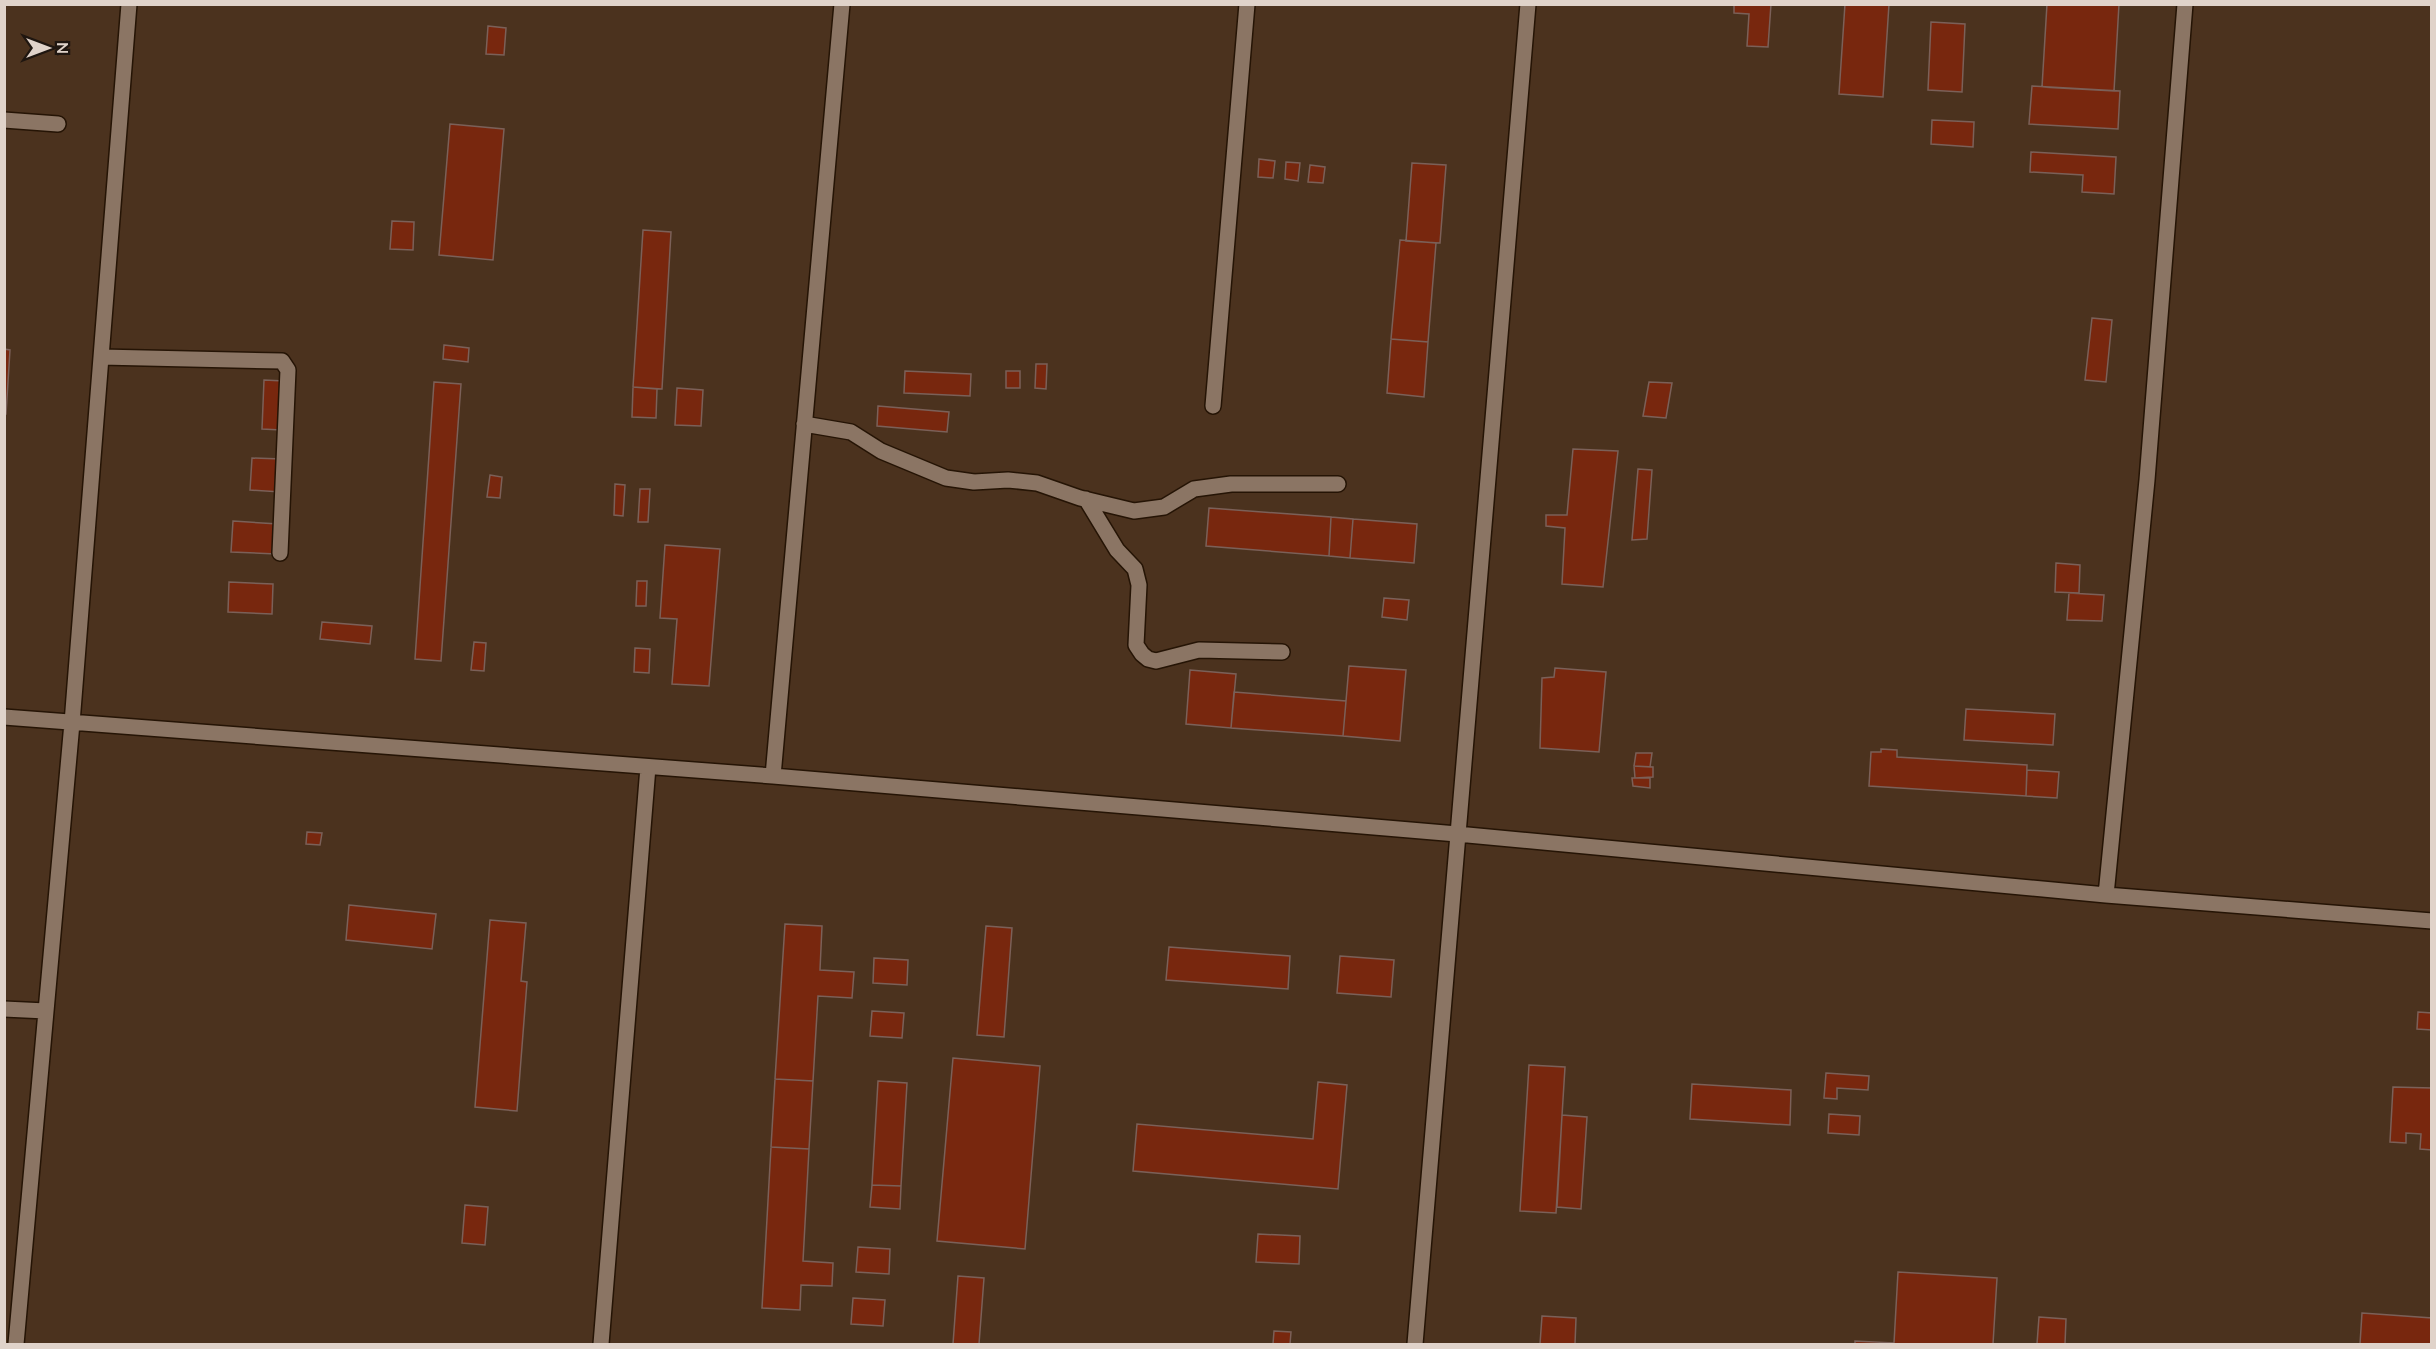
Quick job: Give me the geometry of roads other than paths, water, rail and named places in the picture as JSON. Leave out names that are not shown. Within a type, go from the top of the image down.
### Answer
[{"type":"lane","points":[[16,1344],[72,723],[129,4]]},
{"type":"lane","points":[[773,776],[842,4]]},
{"type":"lane","points":[[1213,406],[1247,4]]},
{"type":"lane","points":[[1415,1344],[1527,4]]},
{"type":"lane","points":[[2106,895],[2148,468],[2184,4]]},
{"type":"lane","points":[[4,120],[58,124]]},
{"type":"lane","points":[[102,357],[282,361],[288,370],[280,553]]},
{"type":"lane","points":[[804,424],[851,432],[881,451],[946,478],[974,482],[1008,480],[1037,483],[1086,500],[1134,511],[1164,507],[1194,489],[1231,484],[1338,484]]},
{"type":"lane","points":[[1086,500],[1118,550],[1136,569],[1139,585],[1136,645],[1148,659],[1156,661],[1199,650],[1282,652]]},
{"type":"lane","points":[[4,717],[773,776],[1457,834],[2106,895],[2432,921]]},
{"type":"lane","points":[[601,1344],[648,767]]},
{"type":"lane","points":[[4,1009],[46,1011]]}]
